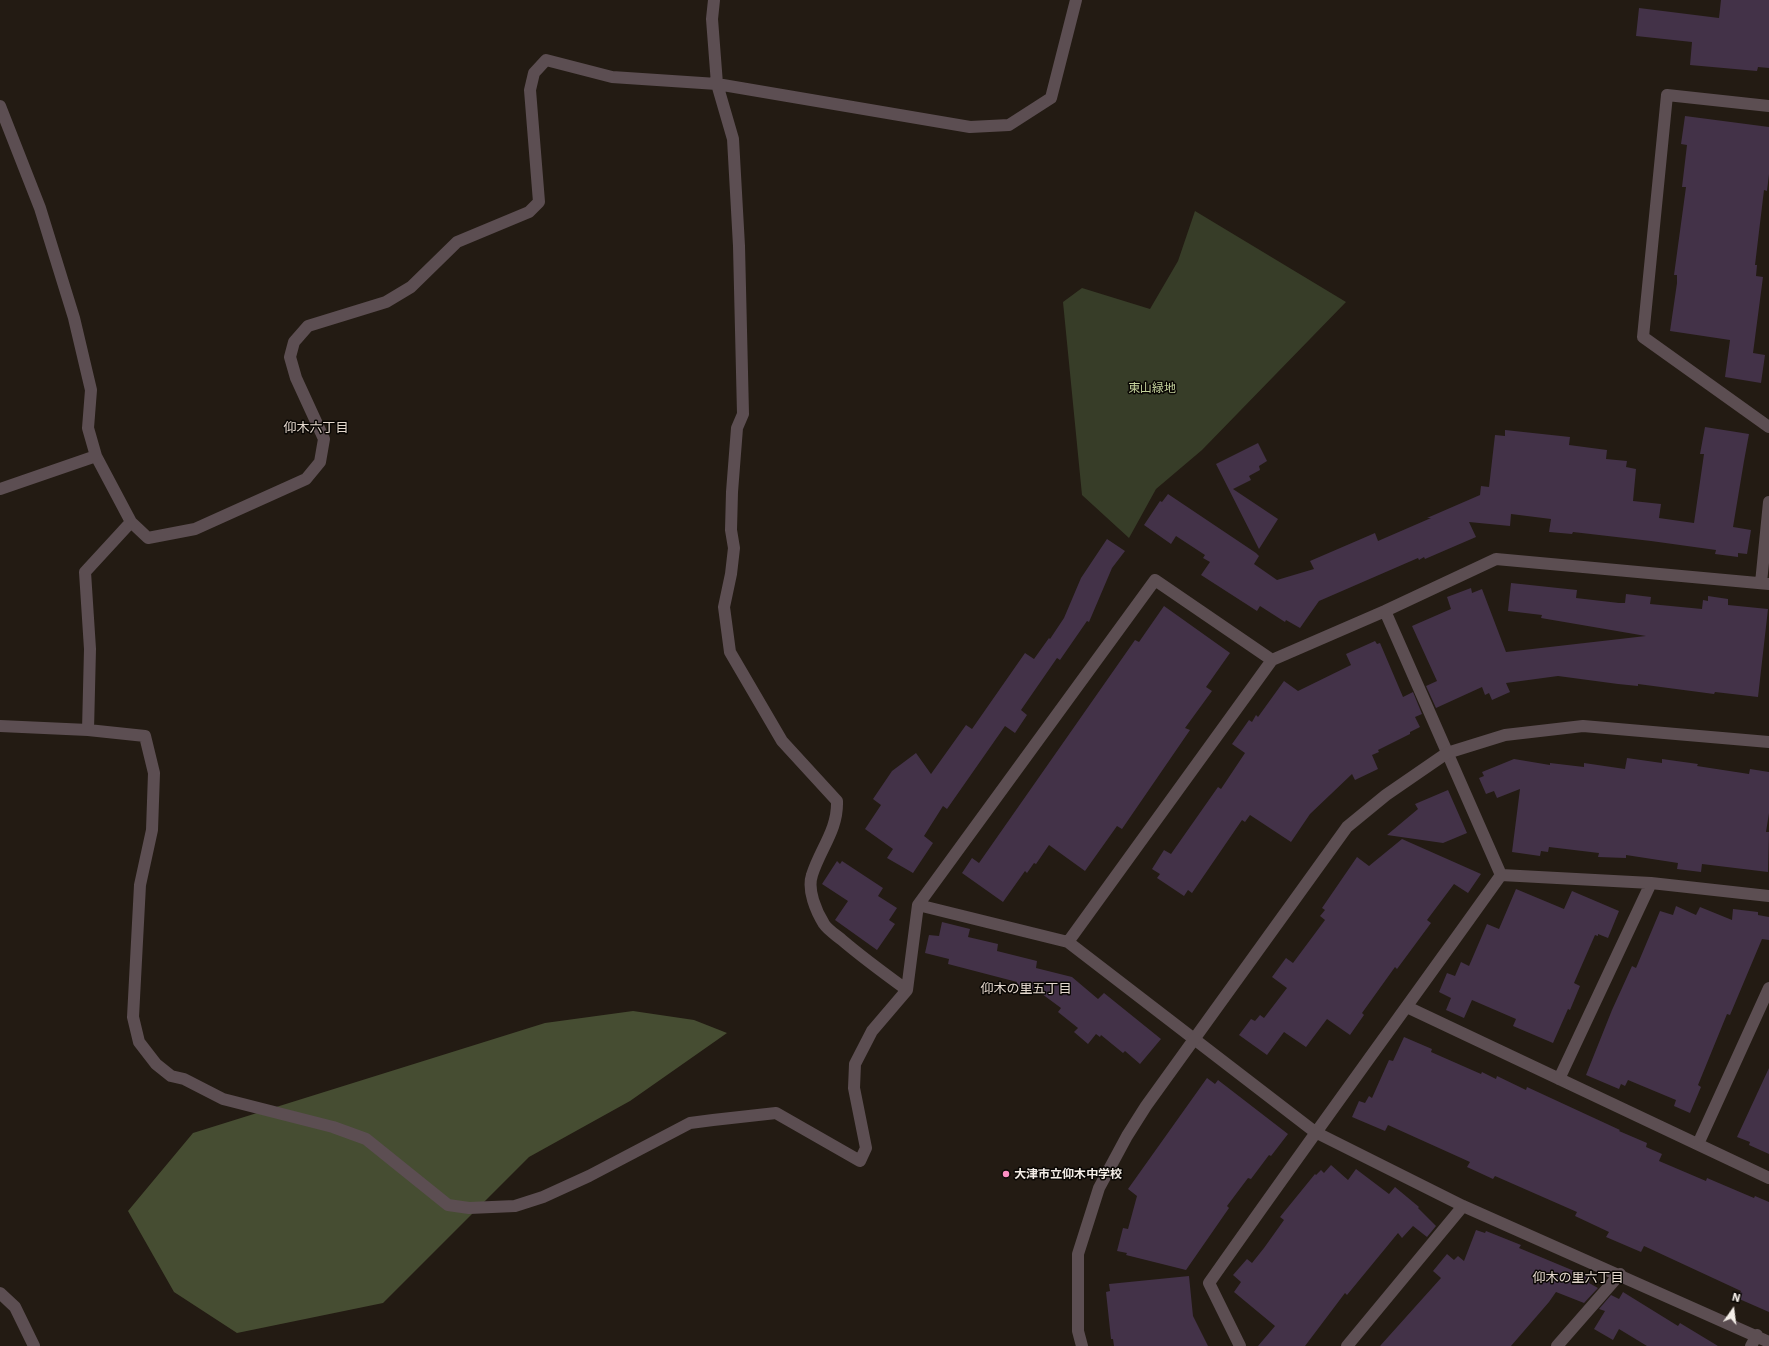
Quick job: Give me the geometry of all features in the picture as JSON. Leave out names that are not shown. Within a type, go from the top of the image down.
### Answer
[{"type":"street","points":[[714,0],[712,19],[717,84],[733,139],[739,246],[743,414],[737,428],[732,492],[731,530],[734,548],[731,574],[724,607],[730,652],[782,741],[837,801],[836,821],[812,876],[810,888],[824,925],[863,958],[907,990]]},
{"type":"street","points":[[0,106],[40,208],[74,318],[91,390],[88,428],[96,456],[131,522],[148,538],[195,529],[306,479],[320,462],[324,439],[296,378],[290,357],[294,342],[308,326],[386,302],[411,287],[457,242],[529,212],[539,202],[530,90],[534,73],[546,60],[612,77],[717,84],[970,127],[1009,125],[1052,98],[1076,0]]},
{"type":"street","points":[[1769,106],[1667,95],[1643,337],[1769,427]]},
{"type":"street","points":[[0,489],[96,456]]},
{"type":"street","points":[[1068,942],[1272,660],[1385,611],[1496,559],[1765,584],[1769,502]]},
{"type":"street","points":[[88,730],[90,649],[85,572],[131,522]]},
{"type":"street","points":[[0,726],[88,730],[145,736],[154,773],[152,830],[140,885],[133,1017],[139,1042],[156,1064],[171,1076],[184,1079],[223,1099],[333,1127],[366,1139],[448,1205],[470,1208],[515,1206],[543,1197],[589,1176],[690,1123],[776,1113],[860,1161],[866,1148],[854,1088],[855,1064],[872,1031],[907,990],[918,905],[1155,580],[1272,660]]},
{"type":"street","points":[[1385,611],[1501,875]]},
{"type":"street","points":[[1082,1346],[1078,1332],[1078,1254],[1099,1188],[1130,1130],[1347,827],[1386,796],[1447,753],[1505,735],[1583,726],[1769,742]]},
{"type":"street","points":[[1501,875],[1651,883],[1769,896]]},
{"type":"street","points":[[1240,1346],[1209,1283],[1315,1132],[1407,1007],[1501,875]]},
{"type":"street","points":[[1559,1079],[1651,883]]},
{"type":"street","points":[[918,905],[1068,942],[1315,1132],[1463,1206],[1620,1274],[1757,1335],[1769,1342]]},
{"type":"street","points":[[1698,1144],[1769,988]]},
{"type":"street","points":[[1407,1007],[1769,1178]]},
{"type":"street","points":[[1347,1346],[1463,1206]]},
{"type":"street","points":[[1557,1346],[1620,1274]]},
{"type":"street","points":[[0,1293],[16,1307],[34,1346]]},
{"type":"street","points":[[1751,1346],[1757,1335]]},
{"type":"green space","name":"東山緑地","points":[[1195,211],[1346,302],[1202,450],[1156,489],[1129,538],[1082,495],[1063,302],[1082,288],[1150,309],[1178,261]]},
{"type":"green space","points":[[633,1011],[694,1020],[727,1033],[630,1101],[529,1157],[383,1303],[237,1333],[174,1292],[128,1211],[193,1133],[545,1023]]},
{"type":"building","points":[[1721,0],[1769,0],[1769,68],[1758,67],[1757,71],[1690,65],[1692,42],[1636,36],[1639,8],[1719,18]]},
{"type":"building","points":[[1685,116],[1769,127],[1769,174],[1767,191],[1764,190],[1755,265],[1757,265],[1756,276],[1763,277],[1753,353],[1765,355],[1761,383],[1725,377],[1730,340],[1670,331],[1677,283],[1677,275],[1674,275],[1686,187],[1682,187],[1687,145],[1681,144]]},
{"type":"building","points":[[1705,427],[1749,434],[1733,527],[1751,530],[1747,554],[1738,553],[1738,557],[1715,554],[1716,550],[1651,541],[1573,532],[1572,534],[1549,532],[1551,519],[1511,514],[1510,526],[1469,522],[1476,537],[1425,559],[1424,557],[1419,560],[1418,558],[1319,601],[1300,628],[1286,620],[1285,622],[1260,606],[1257,611],[1201,575],[1210,562],[1203,558],[1205,555],[1176,536],[1171,544],[1144,525],[1160,501],[1162,502],[1168,494],[1256,553],[1259,556],[1254,564],[1277,580],[1314,569],[1310,561],[1375,533],[1378,541],[1480,495],[1481,486],[1489,487],[1495,435],[1505,436],[1505,430],[1570,437],[1569,445],[1607,450],[1606,459],[1627,461],[1626,467],[1636,469],[1633,501],[1661,504],[1659,518],[1694,523],[1704,454],[1700,454]]},
{"type":"building","points":[[1258,443],[1267,461],[1259,466],[1260,470],[1249,476],[1251,480],[1233,489],[1278,519],[1259,549],[1216,464]]},
{"type":"building","points":[[1107,539],[1125,551],[1112,568],[1089,622],[1087,621],[1060,660],[1057,658],[1021,710],[1027,715],[1015,733],[1005,726],[947,809],[943,806],[924,836],[933,843],[913,873],[887,858],[893,849],[865,829],[881,805],[873,799],[892,771],[916,753],[931,774],[966,725],[972,729],[1025,653],[1034,659],[1049,638],[1050,639],[1064,618],[1081,578]]},
{"type":"building","points":[[1511,583],[1577,590],[1576,598],[1619,603],[1625,603],[1626,594],[1651,597],[1650,604],[1702,609],[1703,600],[1708,601],[1708,596],[1728,599],[1728,605],[1768,609],[1758,697],[1715,692],[1714,694],[1638,684],[1638,686],[1618,684],[1558,676],[1506,683],[1510,692],[1492,700],[1489,693],[1485,695],[1482,687],[1436,708],[1426,686],[1437,681],[1412,626],[1451,609],[1447,597],[1471,588],[1472,593],[1482,589],[1506,652],[1646,636],[1541,618],[1542,615],[1508,611]]},
{"type":"building","points":[[1164,606],[1230,653],[1206,687],[1212,691],[1185,728],[1190,730],[1122,829],[1117,826],[1085,871],[1049,845],[1036,864],[1034,863],[1027,873],[1025,871],[1003,902],[962,873],[972,858],[979,863],[1135,640],[1139,642]]},
{"type":"building","points":[[1375,641],[1377,644],[1380,643],[1403,697],[1413,692],[1422,714],[1415,717],[1420,727],[1410,732],[1410,734],[1378,750],[1379,752],[1372,755],[1378,769],[1355,780],[1352,774],[1310,814],[1291,842],[1250,815],[1245,822],[1242,820],[1192,893],[1188,890],[1184,896],[1157,878],[1160,874],[1152,869],[1164,850],[1171,854],[1218,787],[1221,789],[1245,753],[1232,744],[1249,720],[1252,722],[1256,715],[1258,717],[1284,681],[1298,691],[1351,665],[1346,654]]},
{"type":"building","points":[[1627,758],[1662,763],[1662,759],[1749,774],[1750,769],[1769,772],[1769,813],[1766,832],[1769,832],[1768,872],[1702,864],[1701,872],[1677,869],[1678,863],[1626,855],[1626,858],[1598,857],[1599,853],[1549,847],[1548,852],[1541,851],[1540,856],[1512,852],[1520,789],[1497,798],[1494,791],[1486,794],[1479,778],[1484,776],[1482,772],[1514,759],[1550,765],[1550,763],[1584,767],[1584,763],[1625,769]]},
{"type":"building","points":[[1448,790],[1467,833],[1443,843],[1387,835],[1418,809],[1415,804]]},
{"type":"building","points":[[1402,839],[1481,874],[1468,893],[1454,884],[1427,920],[1431,923],[1397,969],[1395,967],[1362,1013],[1364,1015],[1350,1035],[1327,1019],[1306,1047],[1284,1032],[1267,1055],[1239,1035],[1251,1019],[1255,1021],[1260,1015],[1264,1018],[1287,988],[1272,977],[1286,958],[1293,963],[1325,920],[1320,916],[1325,910],[1322,908],[1357,857],[1369,866]]},
{"type":"building","points":[[837,861],[840,864],[842,861],[883,888],[878,896],[897,908],[889,920],[895,924],[877,950],[835,920],[848,901],[822,884]]},
{"type":"building","points":[[1516,889],[1564,909],[1572,891],[1619,911],[1608,938],[1598,934],[1598,936],[1595,935],[1574,983],[1580,986],[1570,1010],[1568,1009],[1553,1043],[1513,1026],[1516,1019],[1472,1000],[1464,1018],[1446,1010],[1451,998],[1439,992],[1447,973],[1455,976],[1461,962],[1469,966],[1487,924],[1499,929]]},
{"type":"building","points":[[1676,906],[1696,915],[1700,907],[1732,920],[1733,909],[1758,912],[1758,915],[1769,917],[1769,940],[1762,939],[1730,1015],[1727,1014],[1698,1085],[1701,1087],[1690,1113],[1674,1106],[1676,1100],[1628,1080],[1625,1086],[1621,1084],[1619,1089],[1586,1075],[1612,1010],[1632,966],[1636,968],[1660,911],[1673,915]]},
{"type":"building","points":[[942,922],[970,929],[968,937],[998,944],[997,951],[1037,961],[1036,968],[1072,977],[1098,999],[1104,993],[1161,1039],[1140,1064],[1125,1051],[1123,1053],[1101,1035],[1100,1037],[1096,1034],[1088,1044],[1074,1032],[1078,1028],[1058,1012],[1061,1008],[1038,991],[1016,986],[1017,982],[948,964],[949,959],[925,953],[929,935],[939,936]]},
{"type":"building","points":[[1404,1037],[1432,1049],[1431,1052],[1481,1074],[1482,1072],[1496,1079],[1497,1076],[1526,1090],[1527,1087],[1647,1143],[1646,1147],[1662,1154],[1659,1161],[1706,1181],[1707,1178],[1754,1198],[1755,1196],[1769,1202],[1769,1312],[1737,1298],[1741,1291],[1644,1246],[1641,1252],[1606,1237],[1609,1232],[1575,1216],[1577,1212],[1495,1176],[1493,1179],[1467,1167],[1470,1162],[1388,1125],[1385,1131],[1352,1117],[1359,1101],[1365,1103],[1369,1096],[1372,1098],[1389,1060],[1393,1061]]},
{"type":"building","points":[[1769,1068],[1769,1154],[1749,1145],[1750,1142],[1737,1137]]},
{"type":"building","points":[[1207,1078],[1215,1084],[1218,1080],[1288,1134],[1271,1156],[1269,1155],[1251,1179],[1248,1178],[1227,1206],[1229,1208],[1186,1270],[1126,1255],[1127,1253],[1117,1251],[1123,1228],[1128,1229],[1137,1196],[1128,1189]]},
{"type":"building","points":[[1331,1165],[1348,1180],[1356,1169],[1389,1194],[1395,1187],[1419,1207],[1418,1208],[1436,1226],[1427,1237],[1413,1226],[1402,1238],[1398,1233],[1347,1295],[1345,1293],[1305,1346],[1258,1346],[1275,1326],[1234,1292],[1241,1282],[1233,1275],[1247,1259],[1252,1263],[1284,1220],[1280,1217],[1315,1174],[1316,1175],[1321,1170],[1324,1173]]},
{"type":"building","points":[[1476,1230],[1485,1233],[1486,1231],[1521,1245],[1519,1248],[1591,1278],[1589,1283],[1598,1288],[1584,1303],[1556,1292],[1511,1346],[1380,1346],[1441,1278],[1433,1271],[1447,1254],[1454,1260],[1458,1256],[1464,1261]]},
{"type":"building","points":[[1189,1276],[1193,1316],[1208,1346],[1114,1346],[1113,1339],[1111,1339],[1106,1292],[1110,1291],[1109,1284]]},
{"type":"building","points":[[1623,1292],[1678,1326],[1680,1323],[1718,1346],[1647,1346],[1619,1329],[1613,1340],[1594,1329],[1605,1311],[1599,1309],[1611,1295],[1619,1299]]},
{"type":"place","name":"大津市立仰木中学校","points":[[1006,1174]]},
{"type":"district","name":"仰木六丁目","points":[[316,428]]},
{"type":"district","name":"仰木の里五丁目","points":[[1026,989]]},
{"type":"district","name":"仰木の里六丁目","points":[[1578,1278]]}]
